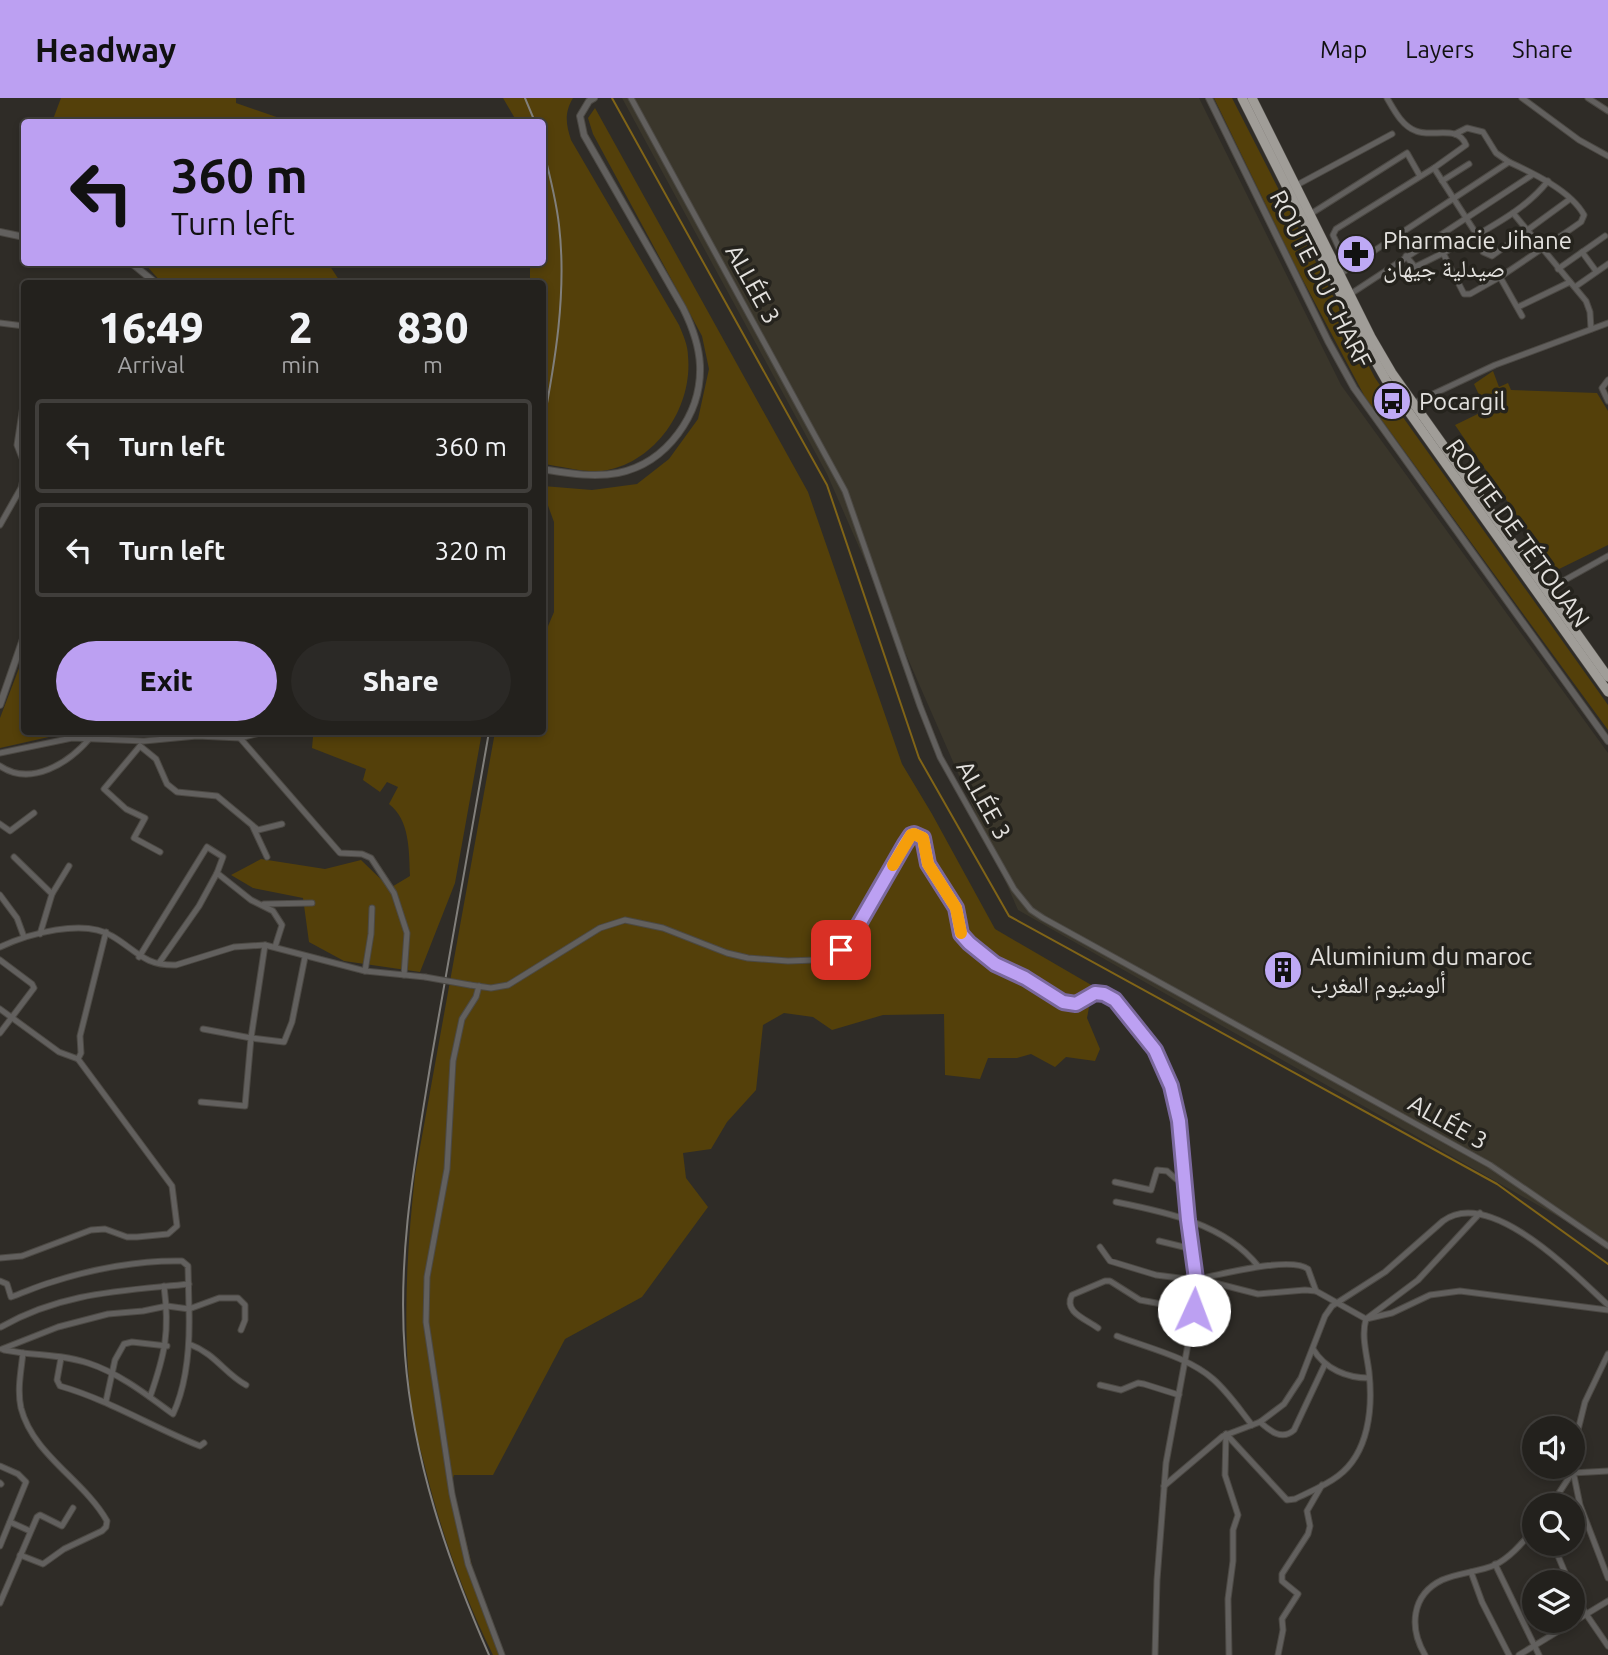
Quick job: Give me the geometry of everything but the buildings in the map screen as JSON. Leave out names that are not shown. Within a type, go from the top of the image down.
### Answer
[{"type":"highway","name":"ROUTE DE TÉTOUAN","points":[[1242,98],[1386,380],[1608,692]]},
{"type":"highway","name":"ROUTE DE TÉTOUAN","points":[[1252,98],[1349,295],[1412,404],[1608,677]]},
{"type":"street","name":"ALLÉE 3","points":[[631,98],[845,491],[940,757],[1023,901],[1037,914],[1069,933],[1490,1165],[1608,1246]]},
{"type":"street","name":"ROUTE DU CHARF","points":[[1209,98],[1328,341],[1354,388],[1608,741]]},
{"type":"street","points":[[1387,98],[1411,129],[1424,133],[1455,134],[1467,128],[1483,132],[1496,153],[1532,175],[1548,181],[1582,211],[1582,220],[1470,295],[1464,294],[1443,253]]},
{"type":"street","points":[[1522,98],[1573,135],[1608,156]]},
{"type":"street","points":[[1588,98],[1608,111]]},
{"type":"street","points":[[546,470],[603,475],[620,473],[650,459],[676,438],[694,403],[699,383],[698,346],[683,308],[584,135],[580,116],[591,99]]},
{"type":"street","points":[[1295,186],[1392,134]]},
{"type":"street","points":[[1348,268],[1333,235],[1335,231],[1464,148],[1465,142],[1455,134]]},
{"type":"street","points":[[1309,215],[1407,153],[1420,176]]},
{"type":"street","points":[[1339,275],[1508,162]]},
{"type":"street","points":[[1442,181],[1469,164]]},
{"type":"street","points":[[1434,168],[1477,235],[1483,252],[1489,256],[1537,225],[1570,199]]},
{"type":"street","points":[[1349,295],[1532,175]]},
{"type":"street","points":[[1406,256],[1415,267],[1443,253],[1513,213],[1531,200],[1548,181]]},
{"type":"street","points":[[1513,213],[1589,306],[1591,329]]},
{"type":"street","points":[[0,232],[21,236]]},
{"type":"street","points":[[1558,269],[1605,236]]},
{"type":"street","points":[[1583,252],[1596,271]]},
{"type":"street","points":[[1576,287],[1608,264]]},
{"type":"street","points":[[135,266],[152,280]]},
{"type":"street","points":[[1500,277],[1522,316]]},
{"type":"street","points":[[1518,307],[1570,282]]},
{"type":"street","points":[[0,323],[21,326]]},
{"type":"street","points":[[1412,404],[1495,365],[1608,323]]},
{"type":"street","points":[[1608,380],[1602,388],[1608,401]]},
{"type":"street","points":[[21,419],[17,445],[21,455]]},
{"type":"street","points":[[0,525],[21,488]]},
{"type":"street","points":[[1547,590],[1608,556]]},
{"type":"street","points":[[0,705],[21,645]]},
{"type":"street","points":[[0,753],[63,738],[142,743],[197,736],[240,738],[252,735]]},
{"type":"street","points":[[0,766],[16,773],[37,774],[63,762],[90,738]]},
{"type":"street","points":[[240,738],[340,853],[362,854],[370,858],[394,893],[406,925],[404,975]]},
{"type":"street","points":[[142,743],[156,759],[167,784],[177,792],[217,796],[258,830],[282,824]]},
{"type":"street","points":[[142,743],[104,789],[126,809],[145,818],[134,838],[160,852]]},
{"type":"street","points":[[0,824],[10,831],[34,813]]},
{"type":"street","points":[[253,827],[267,857]]},
{"type":"street","points":[[0,947],[24,937],[60,929],[93,929],[106,932],[139,957],[159,963],[176,965],[234,947],[265,945],[365,971],[491,988],[508,985],[600,928],[625,920],[655,925],[727,953],[748,958],[788,961],[830,956],[844,946],[911,835],[923,838],[928,864],[956,908],[961,934],[969,943],[995,964],[1025,978],[1063,1002],[1076,1004],[1095,993],[1115,1000],[1155,1050],[1176,1102],[1196,1279],[1194,1310],[1164,1486],[1155,1611],[1155,1655]]},
{"type":"street","points":[[139,957],[207,847],[223,857],[217,873],[199,906],[159,963]]},
{"type":"street","points":[[14,857],[52,894]]},
{"type":"street","points":[[40,934],[52,894],[69,866]]},
{"type":"street","points":[[217,873],[233,887],[277,914],[282,925],[275,947]]},
{"type":"street","points":[[0,895],[18,918],[24,937]]},
{"type":"street","points":[[261,904],[312,903]]},
{"type":"street","points":[[365,971],[372,908]]},
{"type":"street","points":[[78,1059],[81,1053],[79,1036],[106,932]]},
{"type":"street","points":[[201,1102],[245,1106],[251,1038],[265,945]]},
{"type":"street","points":[[203,1029],[281,1042],[286,1040],[305,957]]},
{"type":"street","points":[[0,960],[34,988],[0,1033]]},
{"type":"street","points":[[480,986],[462,1019],[453,1061],[447,1169],[427,1277],[426,1322],[452,1494],[468,1564],[502,1655]]},
{"type":"street","points":[[0,1009],[59,1052],[78,1059],[172,1186],[177,1226],[168,1234],[137,1237],[127,1237],[105,1229],[91,1230],[22,1256],[0,1258]]},
{"type":"street","points":[[1115,1182],[1151,1190],[1157,1170],[1163,1170],[1185,1182]]},
{"type":"street","points":[[1116,1202],[1188,1220],[1233,1241],[1258,1266]]},
{"type":"street","points":[[1164,1486],[1226,1434],[1260,1422],[1277,1411],[1291,1396],[1325,1316],[1337,1301],[1385,1272],[1448,1217],[1466,1212],[1480,1213],[1500,1221],[1552,1255],[1608,1307]]},
{"type":"street","points":[[1226,1434],[1285,1499],[1292,1500],[1346,1469],[1363,1441],[1369,1417],[1369,1378],[1364,1331],[1366,1319],[1418,1280],[1480,1213]]},
{"type":"street","points":[[1158,1241],[1192,1249]]},
{"type":"street","points":[[1100,1247],[1110,1261],[1169,1277],[1225,1284],[1258,1294],[1306,1290],[1316,1292],[1366,1319],[1392,1313],[1430,1296],[1460,1292],[1608,1307]]},
{"type":"street","points":[[0,1281],[6,1284],[11,1297],[62,1279],[170,1261],[187,1263],[189,1284],[189,1344],[181,1393],[173,1414],[111,1373],[91,1364],[1,1349]]},
{"type":"street","points":[[1196,1279],[1258,1266],[1303,1265],[1308,1269],[1316,1292]]},
{"type":"street","points":[[1098,1328],[1072,1311],[1069,1305],[1072,1295],[1105,1281],[1110,1281],[1140,1300],[1194,1310]]},
{"type":"street","points":[[1,1327],[29,1311],[58,1303],[123,1289],[189,1284]]},
{"type":"street","points":[[150,1397],[167,1346],[164,1286]]},
{"type":"street","points":[[1,1349],[80,1321],[167,1306],[189,1309],[219,1298],[238,1298],[243,1301],[245,1311],[242,1330]]},
{"type":"street","points":[[1117,1336],[1184,1362],[1213,1379],[1252,1425]]},
{"type":"street","points":[[106,1401],[111,1373],[124,1344],[137,1342],[167,1346]]},
{"type":"street","points":[[189,1344],[219,1361],[233,1378],[246,1385]]},
{"type":"street","points":[[1312,1349],[1325,1364],[1346,1375],[1369,1378]]},
{"type":"street","points":[[20,1555],[43,1564],[64,1549],[97,1534],[107,1524],[83,1490],[58,1465],[30,1430],[21,1406],[19,1390],[23,1353]]},
{"type":"street","points":[[1582,1416],[1585,1402],[1608,1354]]},
{"type":"street","points":[[61,1358],[57,1380],[60,1386],[106,1401],[164,1432],[200,1446],[204,1443]]},
{"type":"street","points":[[1260,1422],[1279,1435],[1285,1436],[1294,1430],[1325,1364]]},
{"type":"street","points":[[1100,1385],[1121,1390],[1138,1383],[1179,1395]]},
{"type":"street","points":[[1226,1434],[1225,1475],[1238,1516],[1233,1530],[1233,1561],[1228,1599],[1229,1655]]},
{"type":"street","points":[[0,1466],[18,1474],[26,1482],[0,1546]]},
{"type":"street","points":[[1585,1470],[1608,1471]]},
{"type":"street","points":[[1574,1479],[1590,1536],[1608,1578]]},
{"type":"street","points":[[1278,1655],[1283,1630],[1282,1619],[1298,1594],[1285,1584],[1282,1577],[1308,1534],[1310,1526],[1307,1511],[1322,1485]]},
{"type":"street","points":[[0,1603],[39,1516],[64,1526],[73,1507]]},
{"type":"street","points":[[10,1522],[30,1531]]},
{"type":"street","points":[[1425,1655],[1415,1633],[1414,1620],[1420,1600],[1432,1586],[1442,1580],[1495,1564],[1511,1554],[1522,1542]]},
{"type":"street","points":[[1495,1564],[1539,1655]]},
{"type":"street","points":[[1471,1572],[1487,1612],[1509,1655]]},
{"type":"street","points":[[1519,1655],[1608,1601]]},
{"type":"street","points":[[1586,1614],[1608,1646]]},
{"type":"shaded area","points":[[61,98],[236,98],[236,103],[282,119],[53,119]]},
{"type":"shaded area","points":[[503,98],[573,98],[567,119],[571,140],[679,325],[685,340],[688,376],[677,413],[654,445],[621,466],[595,471],[546,464],[546,280],[530,280],[530,266],[546,266],[546,119],[515,119]]},
{"type":"shaded area","points":[[622,98],[1199,98],[1341,385],[1608,753],[1608,1245],[1018,910],[827,474]]},
{"type":"shaded area","points":[[1214,98],[1232,98],[1375,378],[1608,705],[1608,730],[1365,397],[1296,267]]},
{"type":"shaded area","points":[[595,108],[808,492],[902,764],[995,929],[1093,986],[1087,1018],[1100,1049],[1095,1061],[1066,1057],[1055,1067],[1031,1054],[1017,1058],[988,1058],[980,1079],[945,1075],[944,1014],[883,1015],[832,1030],[813,1017],[784,1013],[763,1025],[756,1090],[727,1122],[711,1149],[683,1153],[686,1178],[708,1207],[642,1297],[565,1339],[493,1475],[454,1475],[452,1483],[475,1578],[505,1655],[493,1655],[463,1588],[447,1542],[413,1419],[407,1357],[406,1297],[415,1175],[494,735],[546,735],[546,631],[554,612],[554,522],[546,500],[546,486],[592,490],[637,484],[669,459],[698,419],[709,369],[702,336],[593,134],[588,118]]},
{"type":"shaded area","points":[[147,266],[330,266],[339,280],[159,280]]},
{"type":"shaded area","points":[[1493,371],[1499,387],[1508,383],[1511,390],[1597,393],[1608,411],[1608,545],[1555,571],[1455,425],[1486,410],[1474,384]]},
{"type":"shaded area","points":[[21,663],[21,735],[58,735],[0,748],[0,718]]},
{"type":"shaded area","points":[[311,735],[481,735],[455,883],[420,972],[344,961],[309,942],[303,898],[253,888],[231,875],[261,859],[325,869],[361,860],[390,888],[410,876],[405,827],[389,804],[398,787],[387,782],[380,792],[363,780],[366,769],[312,748],[313,737]]},
{"type":"waterway","points":[[612,98],[827,485],[919,758],[1009,916],[1497,1184],[1608,1264]]},
{"type":"railway","points":[[525,98],[534,119]]},
{"type":"railway","points":[[546,161],[558,215],[562,276],[555,354],[546,407]]},
{"type":"railway","points":[[488,735],[414,1171],[405,1244],[403,1317],[409,1394],[424,1471],[446,1546],[489,1655]]},
{"type":"slow traffic","points":[[893,865],[911,835],[923,838],[928,864],[956,908],[961,933]]},
{"type":"place","name":"Pharmacie Jihane صيدلية جيهان","points":[[1356,254]]},
{"type":"place","name":"Pocargil","points":[[1392,401]]},
{"type":"place","name":"Aluminium du maroc ألومنيوم المغرب","points":[[1283,970]]},
{"type":"route","points":[[841,950],[855,931],[905,844],[914,834],[923,838],[928,864],[956,908],[961,934],[969,943],[995,964],[1025,978],[1063,1002],[1076,1004],[1095,993],[1115,1000],[1155,1050],[1176,1102],[1196,1279],[1194,1310]]}]
